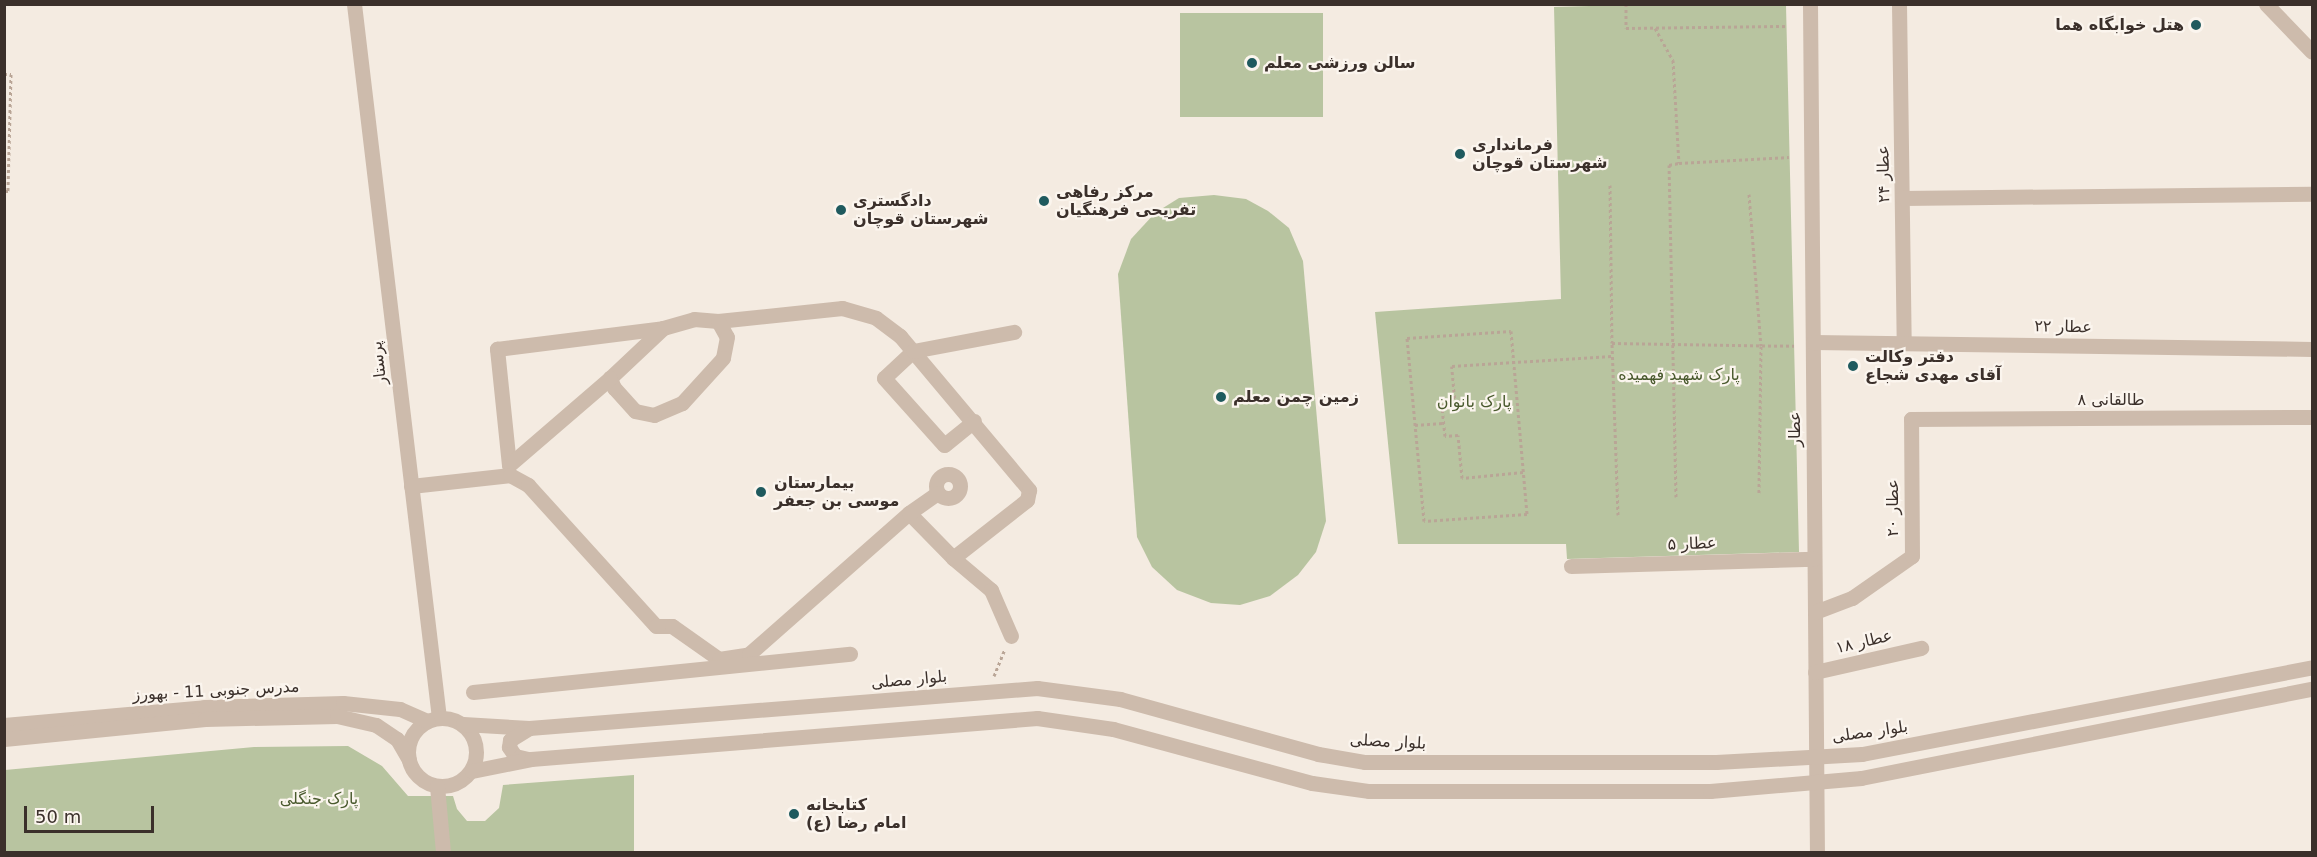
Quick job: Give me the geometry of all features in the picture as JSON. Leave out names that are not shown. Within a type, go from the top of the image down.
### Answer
[{"type":"street","name":"پرستار","points":[[354,4],[411,486],[433,719]]},
{"type":"street","name":"عطار","points":[[1810,4],[1817,852]]},
{"type":"street","name":"عطار ۲۴","points":[[1899,4],[1904,343]]},
{"type":"street","points":[[2266,4],[2313,52]]},
{"type":"street","points":[[1902,198],[2313,194]]},
{"type":"street","points":[[663,328],[610,378],[509,465],[497,349],[663,328],[694,319],[718,321],[842,308],[876,318],[913,351],[974,421],[1029,490],[1028,500],[953,558]]},
{"type":"street","points":[[610,378],[614,388],[635,411],[654,415],[682,404],[723,358],[727,337],[718,321]]},
{"type":"street","points":[[974,421],[944,445],[884,378],[913,351],[1014,332]]},
{"type":"street","name":"عطار ۲۲","points":[[1813,342],[2313,349]]},
{"type":"street","name":"طالقانی ۸","points":[[1911,419],[2313,417]]},
{"type":"street","name":"عطار ۲۰","points":[[1815,612],[1852,598],[1912,556],[1911,419]]},
{"type":"street","points":[[411,486],[510,475],[528,485],[656,626],[672,626],[718,658],[749,654],[909,513],[938,494]]},
{"type":"street","points":[[909,513],[953,558],[991,590],[1011,636]]},
{"type":"street","name":"عطار ۵","points":[[1571,566],[1814,559]]},
{"type":"street","points":[[768,665],[770,636]]},
{"type":"street","name":"عطار ۱۸","points":[[1815,672],[1921,648]]},
{"type":"street","points":[[473,692],[768,665],[850,654]]},
{"type":"street","name":"بلوار مصلی","points":[[463,724],[529,728],[1037,688],[1120,699],[1318,754],[1365,762],[1716,762],[1862,754],[2313,667]]},
{"type":"street","points":[[472,771],[477,746],[463,724],[433,719],[414,733],[408,760],[424,782],[437,786],[450,786],[472,771],[531,759],[1037,718],[1113,729],[1312,783],[1369,791],[1710,791],[1861,778],[2313,689]]},
{"type":"street","name":"مدرس جنوبی 11 - بهورز","points":[[4,724],[343,703],[400,708],[433,719]]},
{"type":"street","name":"مدرس جنوبی 11 - بهورز","points":[[4,739],[204,713],[337,716],[376,725],[397,739],[408,760]]},
{"type":"street","points":[[529,728],[510,740],[509,747],[515,756],[531,759]]},
{"type":"street","points":[[437,786],[443,852]]},
{"type":"path","points":[[1626,4],[1626,28],[1786,26]]},
{"type":"path","points":[[1654,28],[1673,60],[1679,164]]},
{"type":"path","points":[[4,74],[11,74],[8,191],[4,191]]},
{"type":"path","points":[[1676,497],[1669,165],[1789,157]]},
{"type":"path","points":[[1610,185],[1612,356],[1618,515]]},
{"type":"path","points":[[1749,194],[1761,346],[1759,492]]},
{"type":"path","points":[[1511,331],[1527,514],[1424,521],[1415,425],[1407,338],[1511,331]]},
{"type":"path","points":[[1612,343],[1673,346],[1794,346]]},
{"type":"path","points":[[1523,472],[1462,478],[1458,435],[1445,436],[1443,423],[1442,405],[1455,404],[1452,366],[1514,360],[1612,356]]},
{"type":"path","points":[[1415,425],[1443,423]]},
{"type":"path","points":[[987,692],[1011,636]]},
{"type":"green space","name":"پارک شهید فهمیده","points":[[1660,4],[1786,5],[1799,552],[1567,559],[1566,544],[1398,544],[1375,312],[1561,299],[1554,7]]},
{"type":"green space","name":"سالن ورزشی معلم","points":[[1180,13],[1323,13],[1323,117],[1180,117]]},
{"type":"green space","name":"زمین چمن معلم","points":[[1214,195],[1246,199],[1268,211],[1289,228],[1303,261],[1326,521],[1316,552],[1298,575],[1270,596],[1240,605],[1211,603],[1177,590],[1152,567],[1137,537],[1118,274],[1131,239],[1155,213],[1179,198]]},
{"type":"green space","name":"پارک جنگلی","points":[[348,746],[382,766],[408,796],[453,796],[457,809],[467,821],[485,821],[499,808],[503,785],[634,775],[634,852],[5,852],[5,770],[254,747]]},
{"type":"place","name":"هتل خوابگاه هما","points":[[2196,25]]},
{"type":"place","name":"سالن ورزشی معلم","points":[[1252,63]]},
{"type":"place","name":"فرمانداری شهرستان قوچان","points":[[1460,154]]},
{"type":"place","name":"مرکز رفاهی تفریحی فرهنگیان","points":[[1044,201]]},
{"type":"place","name":"دادگستری شهرستان قوچان","points":[[841,210]]},
{"type":"place","name":"دفتر وکالت آقای مهدی شجاع","points":[[1853,366]]},
{"type":"place","name":"زمین چمن معلم","points":[[1221,397]]},
{"type":"place","name":"بیمارستان موسی بن جعفر","points":[[761,492]]},
{"type":"place","name":"کتابخانه امام رضا (ع)","points":[[794,814]]},
{"type":"park label","name":"پارک بانوان","points":[[1474,402]]}]
